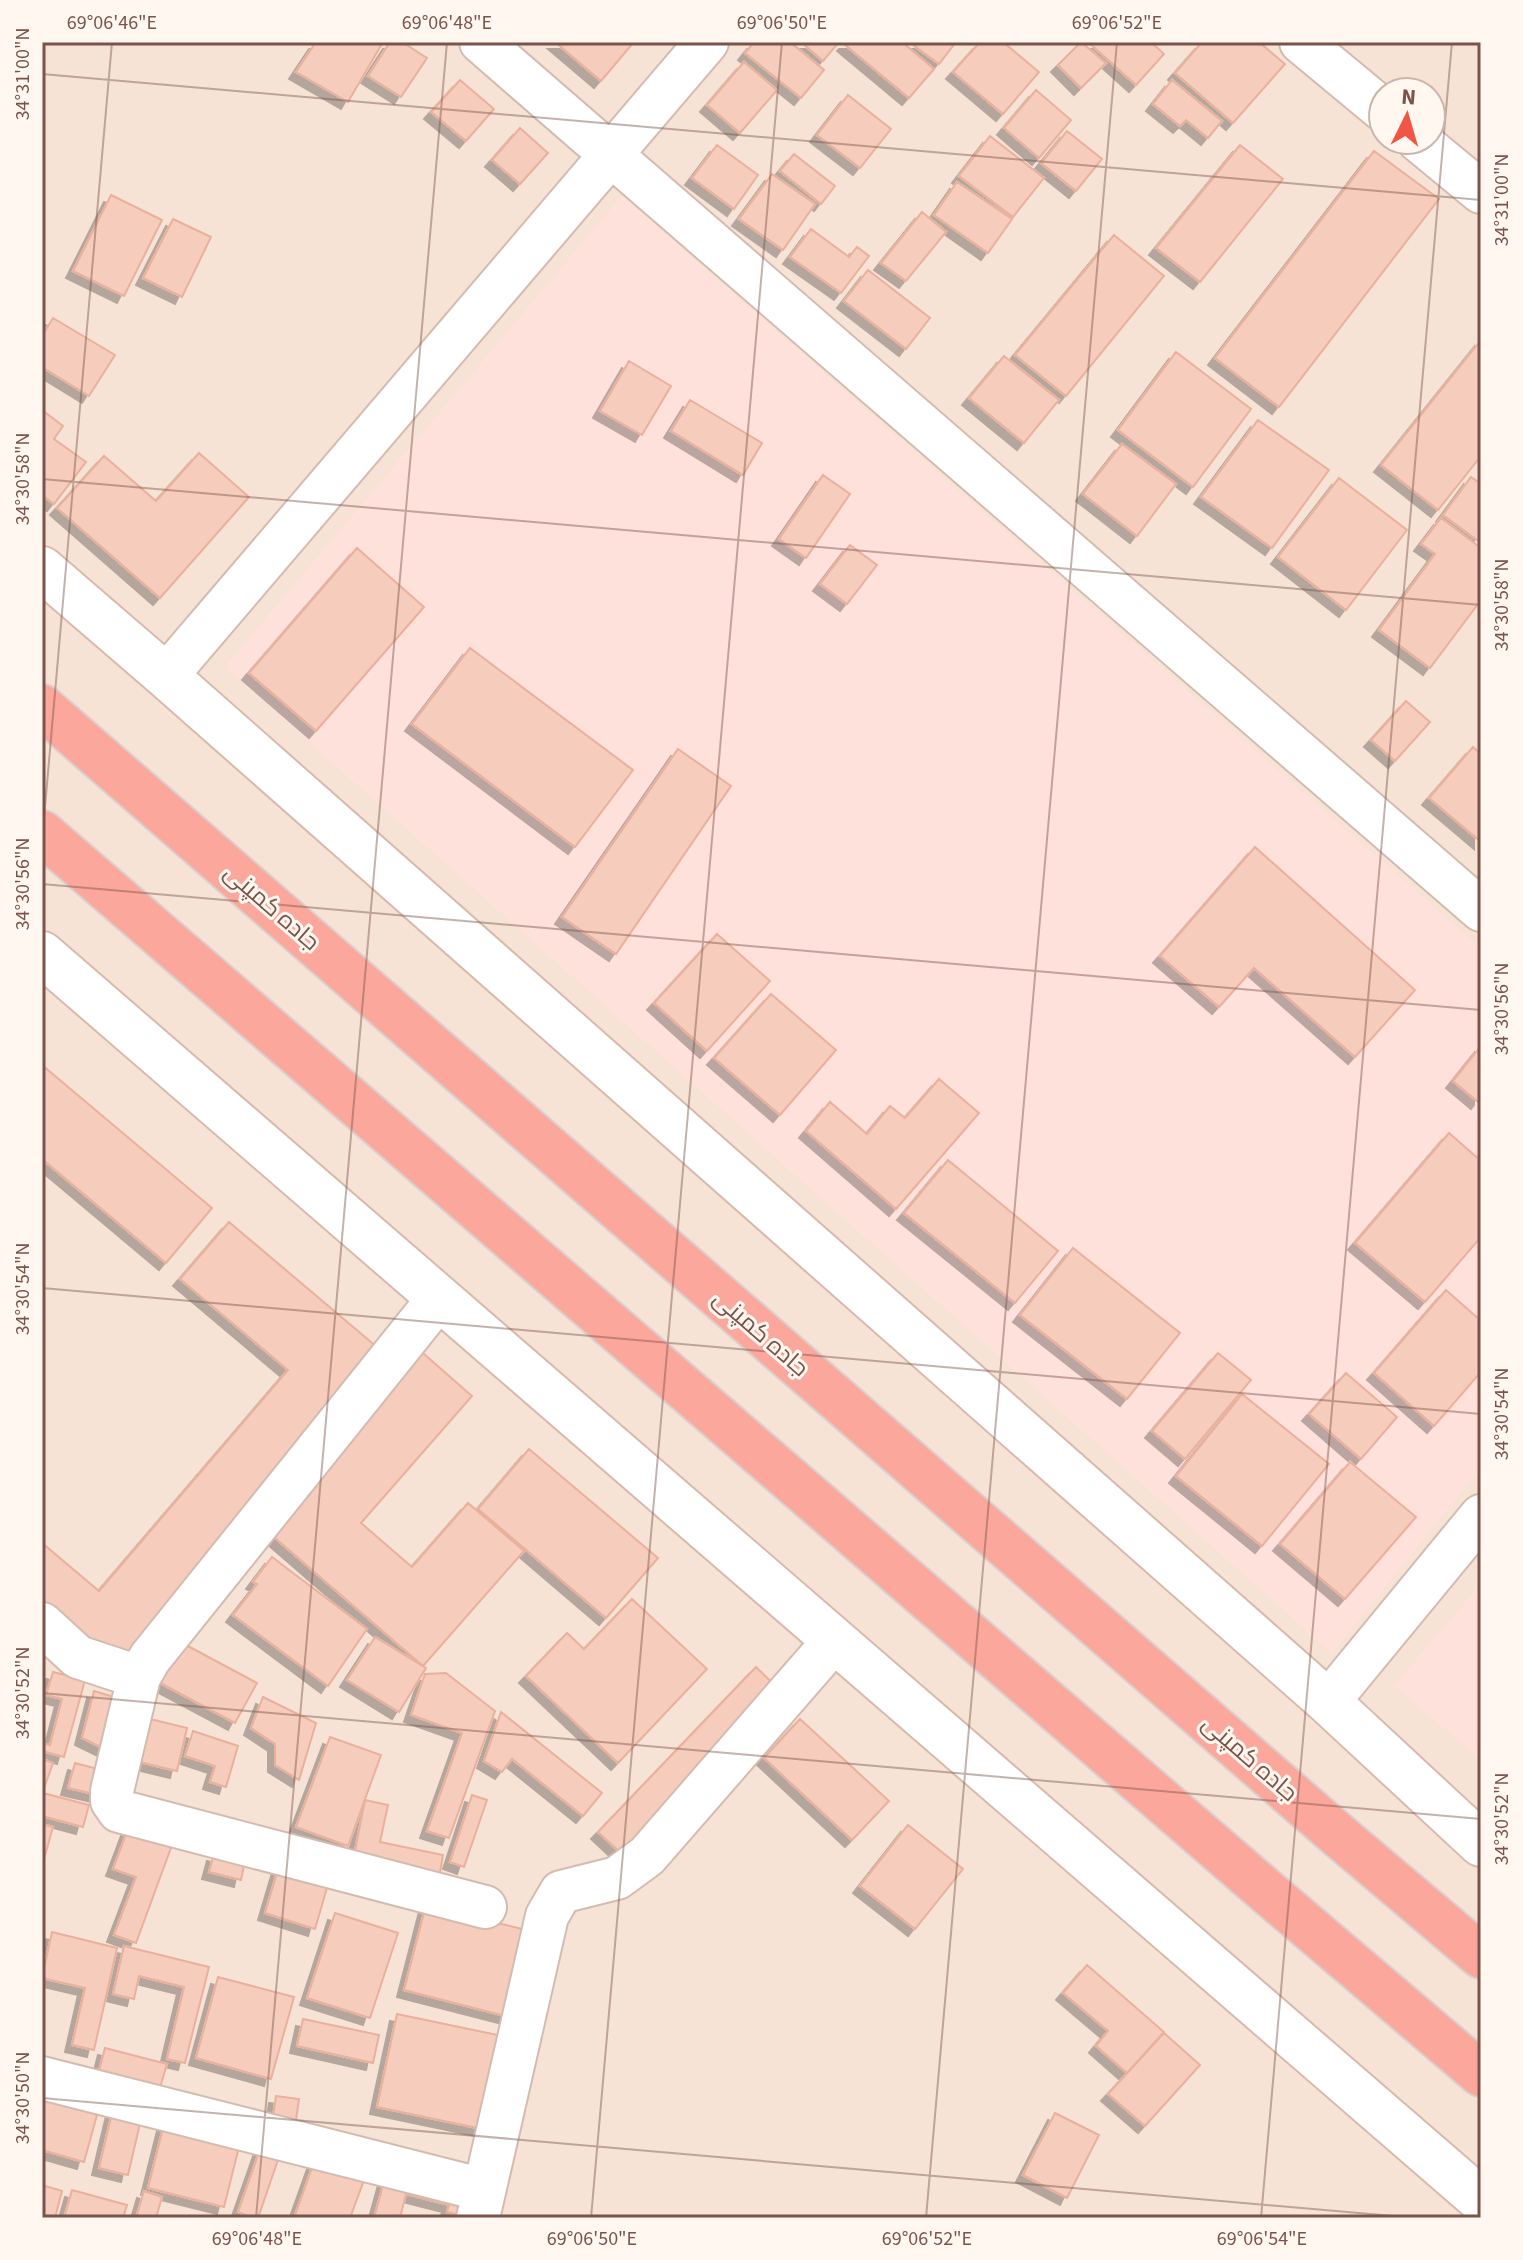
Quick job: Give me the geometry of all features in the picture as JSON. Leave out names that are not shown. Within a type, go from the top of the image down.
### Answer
[{"type":"highway","name":"جاده کمپنی","points":[[42,707],[1481,1956]]},
{"type":"highway","points":[[42,833],[1481,2074]]},
{"type":"street","points":[[481,42],[1481,910]]},
{"type":"street","points":[[166,676],[707,42]]},
{"type":"street","points":[[1301,42],[1367,97]]},
{"type":"street","points":[[1437,156],[1481,192]]},
{"type":"street","points":[[42,569],[1328,1702],[1481,1844]]},
{"type":"street","points":[[42,954],[1481,2200]]},
{"type":"street","points":[[439,1298],[160,1645],[139,1677],[112,1801],[119,1811],[485,1907]]},
{"type":"street","points":[[1328,1702],[1481,1516]]},
{"type":"street","points":[[42,1624],[78,1657],[139,1677]]},
{"type":"street","points":[[42,2078],[481,2204],[547,1916],[561,1892],[617,1878],[647,1856],[834,1641]]},
{"type":"shaded area","points":[[42,42],[1481,42],[1481,2218],[42,2218]]},
{"type":"shaded area","points":[[622,196],[1481,948],[1481,1468],[1332,1653],[225,667]]},
{"type":"shaded area","points":[[1481,1584],[1481,1759],[1394,1686]]},
{"type":"building","points":[[316,42],[383,42],[348,102],[296,72]]},
{"type":"building","points":[[390,42],[402,42],[427,58],[401,97],[368,76]]},
{"type":"building","points":[[555,42],[634,42],[601,81]]},
{"type":"building","points":[[754,42],[790,42],[824,70],[801,98],[745,53]]},
{"type":"building","points":[[801,42],[839,42],[823,61]]},
{"type":"building","points":[[902,42],[934,69],[909,98],[844,44]]},
{"type":"building","points":[[909,42],[956,42],[939,64]]},
{"type":"building","points":[[980,42],[1003,42],[1039,72],[1003,114],[953,72]]},
{"type":"building","points":[[1081,42],[1106,63],[1081,88],[1058,65]]},
{"type":"building","points":[[1088,42],[1151,42],[1164,54],[1136,85]]},
{"type":"building","points":[[1202,42],[1259,42],[1285,64],[1233,123],[1175,73]]},
{"type":"building","points":[[744,62],[777,90],[740,133],[707,105]]},
{"type":"building","points":[[460,80],[494,109],[466,141],[431,112]]},
{"type":"building","points":[[1172,80],[1222,121],[1208,138],[1186,120],[1180,126],[1153,104]]},
{"type":"building","points":[[1036,90],[1071,120],[1039,158],[1004,128]]},
{"type":"building","points":[[848,95],[891,129],[860,168],[817,135]]},
{"type":"building","points":[[520,128],[548,153],[520,184],[492,160]]},
{"type":"building","points":[[1067,131],[1102,159],[1076,191],[1041,163]]},
{"type":"building","points":[[990,136],[1044,178],[1013,217],[959,176]]},
{"type":"building","points":[[717,145],[758,175],[734,209],[692,178]]},
{"type":"building","points":[[1240,145],[1283,179],[1200,282],[1156,248]]},
{"type":"building","points":[[794,154],[835,186],[821,204],[780,171]]},
{"type":"building","points":[[1370,156],[1381,156],[1439,199],[1279,407],[1215,358]]},
{"type":"building","points":[[772,174],[815,204],[783,250],[739,219]]},
{"type":"building","points":[[957,182],[1012,219],[988,253],[934,215]]},
{"type":"building","points":[[111,195],[162,220],[124,296],[73,271]]},
{"type":"building","points":[[922,212],[946,232],[906,281],[881,263]]},
{"type":"building","points":[[173,219],[211,237],[182,297],[143,278]]},
{"type":"building","points":[[811,229],[849,257],[857,247],[869,256],[841,293],[790,257]]},
{"type":"building","points":[[1114,235],[1164,276],[1066,396],[1015,355]]},
{"type":"building","points":[[868,270],[930,318],[906,349],[844,301]]},
{"type":"building","points":[[53,318],[115,355],[89,396],[42,367],[42,336]]},
{"type":"building","points":[[1481,340],[1481,456],[1438,510],[1381,465]]},
{"type":"building","points":[[1176,352],[1251,409],[1193,487],[1118,430]]},
{"type":"building","points":[[1004,356],[1059,400],[1024,443],[969,398]]},
{"type":"building","points":[[629,361],[671,386],[642,435],[600,411]]},
{"type":"building","points":[[690,400],[762,443],[743,475],[671,431]]},
{"type":"building","points":[[42,410],[63,426],[54,439],[86,462],[54,504],[42,495]]},
{"type":"building","points":[[1258,420],[1329,470],[1272,548],[1201,497]]},
{"type":"building","points":[[1122,444],[1176,484],[1137,536],[1083,494]]},
{"type":"building","points":[[199,453],[249,497],[160,598],[57,508],[104,456],[156,501]]},
{"type":"building","points":[[823,475],[850,494],[806,558],[779,539]]},
{"type":"building","points":[[1471,477],[1481,484],[1481,543],[1443,515]]},
{"type":"building","points":[[1339,478],[1407,530],[1346,610],[1278,557]]},
{"type":"building","points":[[1441,518],[1481,548],[1481,600],[1430,668],[1379,630],[1435,554],[1421,544]]},
{"type":"building","points":[[850,545],[877,565],[847,604],[820,584]]},
{"type":"building","points":[[357,548],[424,607],[316,731],[249,673]]},
{"type":"building","points":[[470,648],[633,770],[575,847],[412,724]]},
{"type":"building","points":[[1406,701],[1430,722],[1395,761],[1371,740]]},
{"type":"building","points":[[1473,747],[1481,754],[1481,842],[1429,798]]},
{"type":"building","points":[[678,749],[731,786],[616,954],[562,917]]},
{"type":"building","points":[[1255,847],[1415,990],[1355,1057],[1254,968],[1219,1007],[1160,956]]},
{"type":"building","points":[[717,934],[770,981],[707,1051],[654,1003]]},
{"type":"building","points":[[771,994],[836,1050],[780,1115],[714,1058]]},
{"type":"building","points":[[1481,1046],[1481,1098],[1478,1102],[1453,1081]]},
{"type":"building","points":[[42,1065],[212,1208],[166,1263],[42,1159]]},
{"type":"building","points":[[939,1079],[979,1113],[896,1209],[806,1131],[830,1102],[867,1134],[890,1106],[905,1118]]},
{"type":"building","points":[[1449,1133],[1481,1161],[1481,1237],[1425,1302],[1355,1243]]},
{"type":"building","points":[[948,1160],[1058,1251],[1015,1303],[904,1213]]},
{"type":"building","points":[[229,1222],[384,1353],[119,1666],[42,1601],[42,1543],[99,1591],[288,1370],[180,1279]]},
{"type":"building","points":[[1073,1248],[1180,1333],[1127,1399],[1020,1315]]},
{"type":"building","points":[[1446,1290],[1481,1321],[1481,1372],[1434,1426],[1374,1373]]},
{"type":"building","points":[[416,1347],[472,1396],[361,1523],[412,1567],[468,1503],[524,1551],[423,1666],[260,1525]]},
{"type":"building","points":[[1218,1353],[1251,1380],[1185,1459],[1152,1431]]},
{"type":"building","points":[[1346,1373],[1397,1417],[1361,1459],[1309,1414]]},
{"type":"building","points":[[1242,1394],[1329,1464],[1262,1546],[1176,1476]]},
{"type":"building","points":[[529,1449],[658,1558],[606,1618],[478,1509]]},
{"type":"building","points":[[1350,1462],[1416,1517],[1345,1599],[1280,1544]]},
{"type":"building","points":[[272,1557],[367,1629],[328,1686],[233,1615],[257,1584],[253,1582]]},
{"type":"building","points":[[632,1599],[707,1669],[618,1763],[526,1676],[567,1633],[584,1649]]},
{"type":"building","points":[[375,1637],[426,1668],[399,1712],[347,1680]]},
{"type":"building","points":[[173,1638],[257,1683],[235,1723],[151,1678]]},
{"type":"building","points":[[756,1667],[783,1693],[625,1857],[598,1832]]},
{"type":"building","points":[[53,1672],[85,1680],[64,1757],[42,1751],[42,1743],[50,1745],[62,1699],[46,1695]]},
{"type":"building","points":[[446,1673],[495,1711],[449,1838],[427,1831],[462,1733],[411,1715],[425,1674]]},
{"type":"building","points":[[94,1691],[124,1700],[111,1752],[82,1738]]},
{"type":"building","points":[[263,1697],[316,1723],[299,1780],[275,1765],[275,1744],[251,1728]]},
{"type":"building","points":[[501,1712],[602,1793],[583,1816],[512,1759],[502,1772],[484,1761]]},
{"type":"building","points":[[142,1717],[187,1728],[177,1771],[131,1760]]},
{"type":"building","points":[[800,1719],[889,1801],[852,1840],[764,1758]]},
{"type":"building","points":[[193,1731],[238,1746],[226,1787],[210,1782],[215,1766],[185,1756]]},
{"type":"building","points":[[330,1737],[381,1755],[348,1846],[296,1827]]},
{"type":"building","points":[[42,1759],[53,1763],[44,1788],[42,1787]]},
{"type":"building","points":[[75,1763],[109,1772],[103,1796],[68,1788]]},
{"type":"building","points":[[43,1793],[89,1805],[83,1827],[42,1816]]},
{"type":"building","points":[[472,1795],[487,1800],[464,1867],[450,1862]]},
{"type":"building","points":[[365,1800],[388,1805],[380,1842],[443,1855],[439,1878],[353,1861]]},
{"type":"building","points":[[42,1824],[53,1827],[42,1866]]},
{"type":"building","points":[[908,1825],[963,1869],[915,1929],[860,1886]]},
{"type":"building","points":[[128,1829],[172,1845],[136,1943],[114,1935],[136,1877],[113,1869]]},
{"type":"building","points":[[214,1854],[245,1861],[241,1880],[209,1872]]},
{"type":"building","points":[[279,1866],[329,1881],[315,1929],[265,1913]]},
{"type":"building","points":[[426,1905],[534,1932],[513,2018],[404,1990]]},
{"type":"building","points":[[335,1913],[398,1933],[370,2018],[307,1998]]},
{"type":"building","points":[[52,1932],[117,1948],[94,2050],[72,2045],[85,1988],[42,1978]]},
{"type":"building","points":[[124,1946],[209,1967],[185,2063],[167,2059],[184,1987],[139,1976],[134,1999],[113,1994]]},
{"type":"building","points":[[1087,1965],[1164,2032],[1127,2073],[1096,2046],[1108,2031],[1063,1993]]},
{"type":"building","points":[[218,1977],[294,1997],[271,2079],[196,2058]]},
{"type":"building","points":[[397,2014],[507,2037],[487,2130],[377,2107]]},
{"type":"building","points":[[303,2019],[379,2035],[373,2063],[297,2046]]},
{"type":"building","points":[[1164,2033],[1200,2065],[1145,2126],[1108,2094]]},
{"type":"building","points":[[105,2048],[167,2064],[159,2091],[98,2075]]},
{"type":"building","points":[[42,2089],[100,2104],[84,2162],[42,2150]]},
{"type":"building","points":[[276,2096],[299,2099],[295,2127],[272,2124]]},
{"type":"building","points":[[113,2109],[142,2115],[128,2175],[99,2168]]},
{"type":"building","points":[[1055,2113],[1099,2135],[1067,2198],[1023,2175]]},
{"type":"building","points":[[166,2116],[242,2135],[224,2207],[148,2188]]},
{"type":"building","points":[[263,2141],[282,2148],[258,2218],[254,2218],[238,2212]]},
{"type":"building","points":[[317,2154],[367,2172],[350,2218],[294,2218]]},
{"type":"building","points":[[387,2171],[472,2194],[466,2217],[447,2212],[449,2205],[406,2194],[400,2218],[374,2218]]},
{"type":"building","points":[[42,2185],[62,2191],[55,2218],[42,2216]]},
{"type":"building","points":[[72,2190],[127,2205],[123,2218],[64,2218]]},
{"type":"building","points":[[144,2191],[162,2197],[156,2218],[136,2218]]}]
